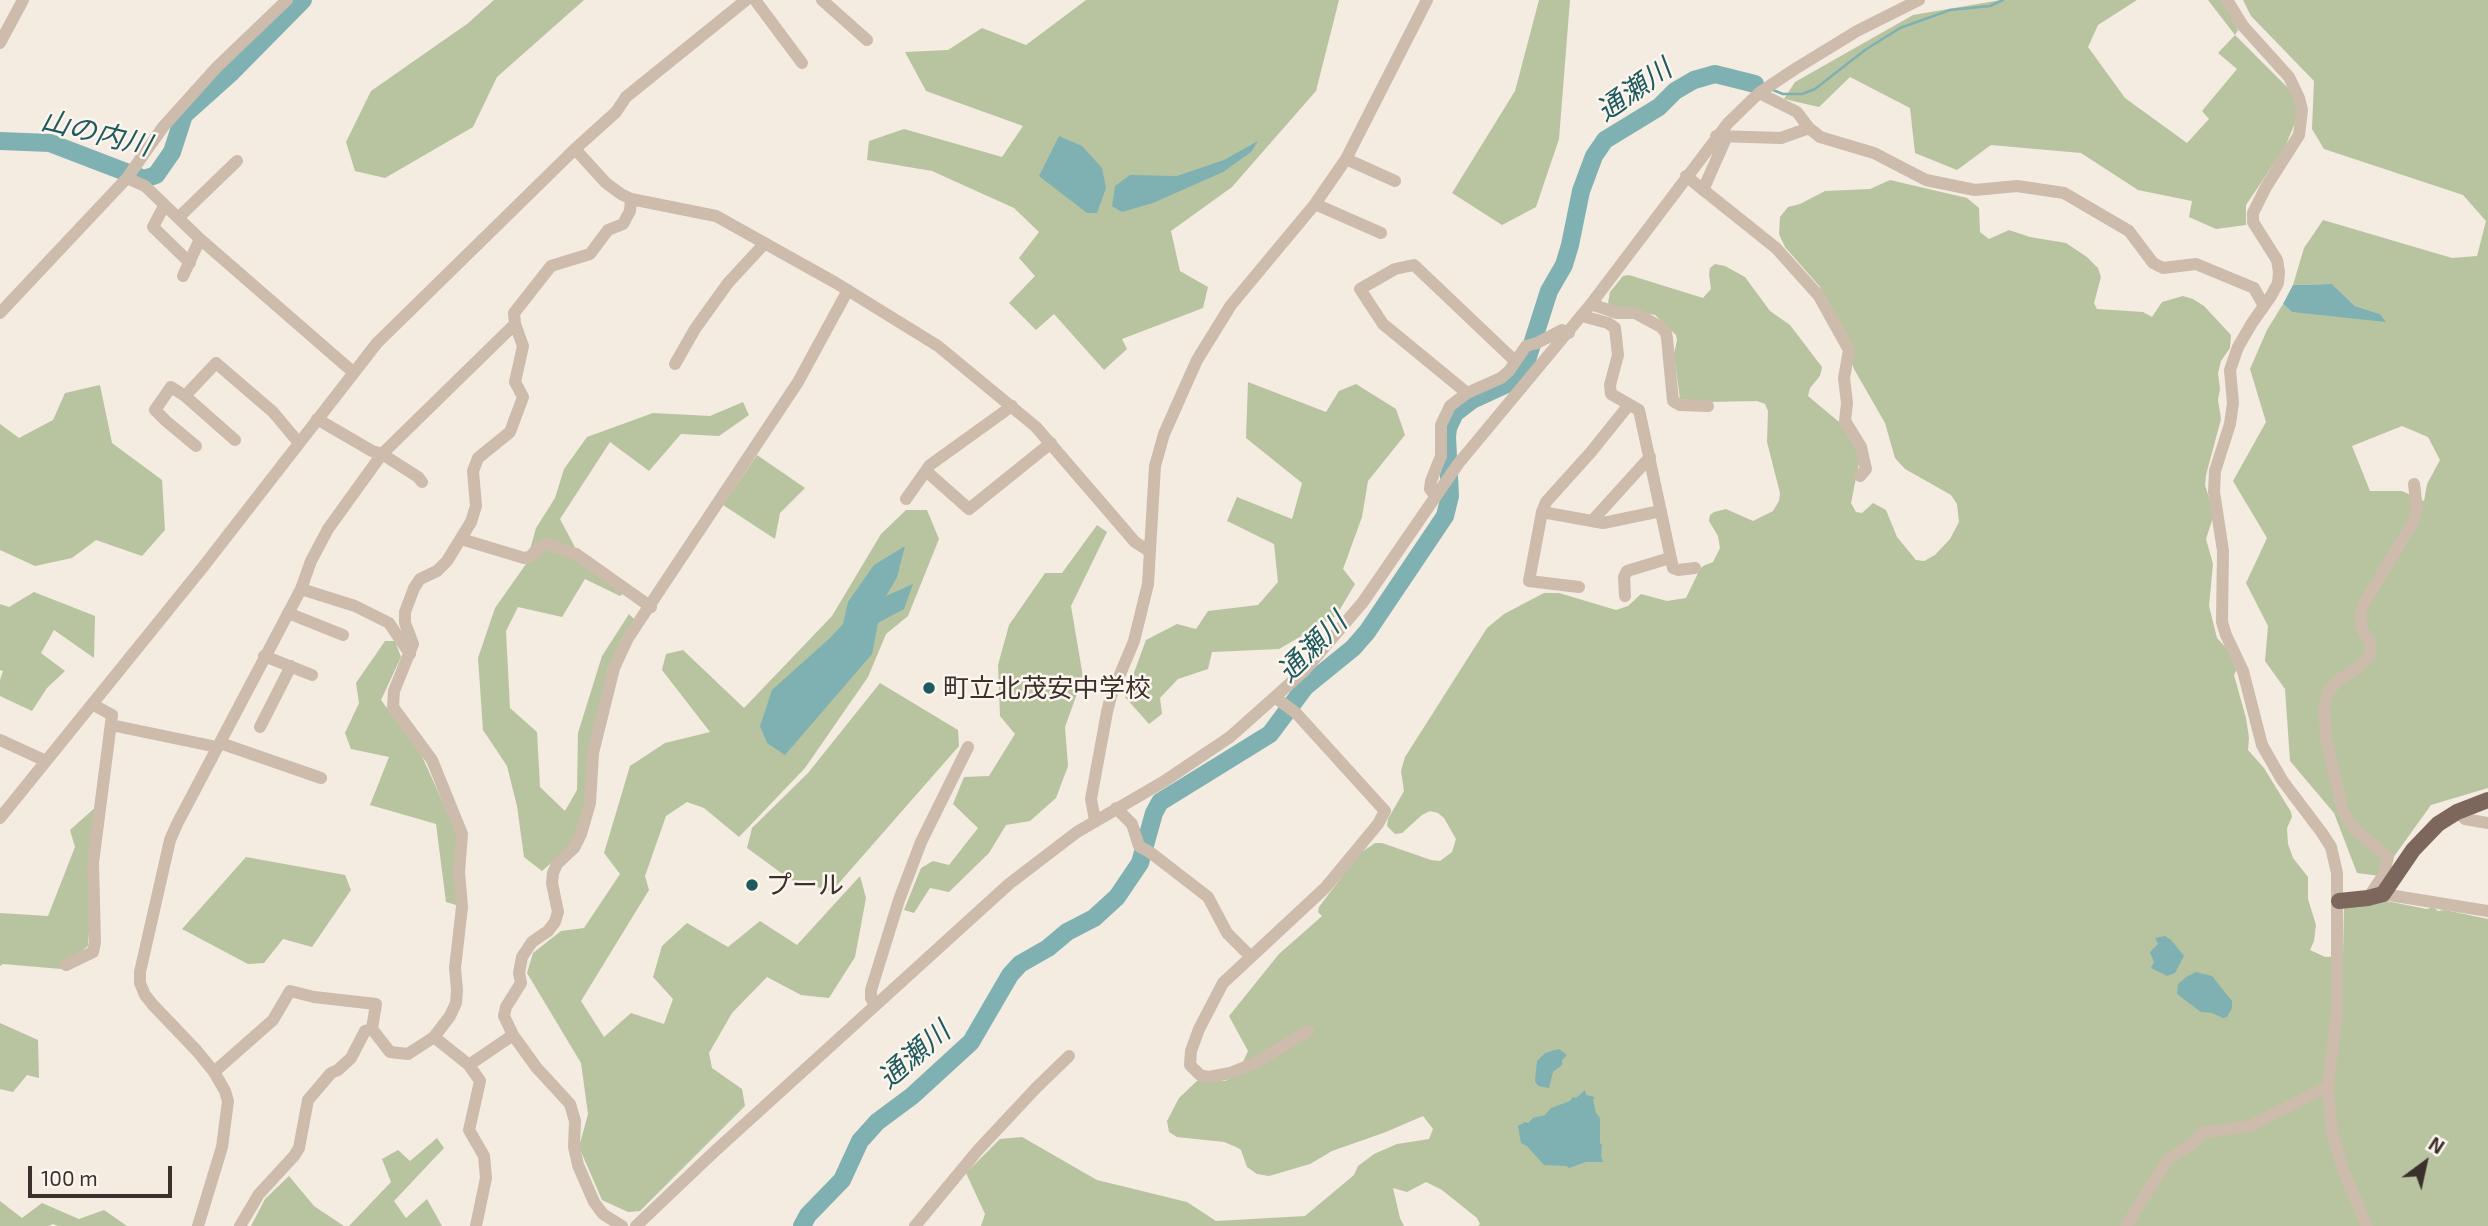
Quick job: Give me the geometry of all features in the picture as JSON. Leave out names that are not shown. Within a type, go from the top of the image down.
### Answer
[{"type":"main road","points":[[2339,901],[2375,896],[2438,824],[2457,811],[2488,800]]},
{"type":"street","points":[[0,43],[23,0]]},
{"type":"street","points":[[0,312],[127,178],[163,127],[217,67],[287,0]]},
{"type":"street","points":[[0,818],[353,372],[398,321],[616,112],[626,97],[745,0]]},
{"type":"street","points":[[755,0],[802,64]]},
{"type":"street","points":[[822,0],[867,40]]},
{"type":"street","points":[[1095,820],[1091,799],[1107,712],[1143,611],[1148,584],[1155,466],[1164,434],[1193,369],[1212,335],[1246,284],[1315,204],[1346,159],[1427,0]]},
{"type":"street","points":[[636,1226],[1009,884],[1095,820],[1163,782],[1280,701],[1363,603],[1458,464],[1495,417],[1569,333],[1686,176],[1721,137],[1735,114],[1759,93],[1833,45],[1919,0]]},
{"type":"street","points":[[2227,0],[2243,26],[2289,77],[2302,110],[2299,135],[2253,213],[2253,222],[2277,260],[2279,272],[2277,283],[2238,347],[2230,370],[2233,403],[2215,471],[2214,492],[2223,551],[2222,622],[2243,671],[2262,745],[2271,764],[2331,847],[2337,873],[2339,901],[2337,1015],[2328,1086],[2332,1132],[2343,1170],[2367,1226]]},
{"type":"street","points":[[1759,93],[1797,112],[1809,128],[1820,136],[1874,153],[1913,174],[1940,184],[1975,190],[2017,186],[2064,193],[2129,232],[2153,263],[2163,268],[2196,264],[2254,288],[2264,306]]},
{"type":"street","points":[[1721,137],[1781,138],[1809,128]]},
{"type":"street","points":[[1703,190],[1721,137]]},
{"type":"street","points":[[575,149],[606,183],[631,199],[716,216],[848,290],[938,346],[1012,406],[1051,443],[1135,542],[1149,551]]},
{"type":"street","points":[[1346,159],[1395,181]]},
{"type":"street","points":[[178,218],[237,161]]},
{"type":"street","points":[[1686,176],[1776,248],[1819,296],[1849,350],[1843,378],[1847,403],[1845,421],[1861,447],[1866,469],[1860,476]]},
{"type":"street","points":[[127,178],[145,186],[164,206],[353,372]]},
{"type":"street","points":[[214,1072],[273,1020],[290,991],[314,997],[376,1004],[372,1029],[390,1052],[400,1054],[408,1054],[434,1037],[450,1016],[456,1003],[457,990],[455,968],[462,907],[459,872],[462,834],[432,760],[393,708],[394,691],[413,644],[405,623],[405,612],[420,579],[437,571],[447,561],[471,522],[476,506],[472,471],[478,458],[510,432],[523,397],[516,382],[523,346],[514,313],[551,266],[590,254],[608,230],[623,224],[630,211],[631,199]]},
{"type":"street","points":[[1315,204],[1381,233]]},
{"type":"street","points":[[164,206],[153,227],[190,262]]},
{"type":"street","points":[[183,276],[201,239]]},
{"type":"street","points":[[675,364],[727,283],[765,243]]},
{"type":"street","points":[[1467,393],[1383,324],[1360,289],[1395,270],[1414,265],[1515,361]]},
{"type":"street","points":[[622,1226],[603,1214],[594,1202],[573,1147],[575,1121],[570,1104],[536,1067],[513,1035],[504,1016],[506,1007],[521,983],[519,973],[522,957],[532,942],[548,931],[555,922],[558,912],[551,883],[553,873],[574,848],[581,834],[590,803],[593,753],[614,668],[628,638],[798,382],[848,290]]},
{"type":"street","points":[[1591,304],[1617,313],[1635,313],[1661,327],[1667,333],[1673,401],[1680,405],[1708,406]]},
{"type":"street","points":[[1582,316],[1608,323],[1615,328],[1618,355],[1610,385],[1611,394],[1628,406],[1640,410],[1674,570],[1695,568]]},
{"type":"street","points":[[198,1226],[222,1147],[228,1101],[214,1072],[153,1005],[140,983],[140,972],[170,840],[301,589],[311,561],[328,529],[382,454],[515,324]]},
{"type":"street","points":[[1438,492],[1430,489],[1431,481],[1441,456],[1441,425],[1450,406],[1467,393],[1501,378],[1510,371],[1515,361],[1535,344],[1562,330],[1569,333]]},
{"type":"street","points":[[1535,344],[1549,356]]},
{"type":"street","points":[[186,396],[216,363],[273,412],[299,443]]},
{"type":"street","points":[[196,446],[155,410],[171,387],[186,396],[235,440]]},
{"type":"street","points":[[906,499],[930,465],[1012,406]]},
{"type":"street","points":[[1579,587],[1529,581],[1542,512],[1546,502],[1628,406]]},
{"type":"street","points":[[317,419],[382,454],[422,482]]},
{"type":"street","points":[[926,471],[969,509],[1051,443]]},
{"type":"street","points":[[1591,521],[1650,457]]},
{"type":"street","points":[[2414,484],[2417,509],[2413,522],[2363,605],[2360,615],[2362,629],[2371,644],[2370,655],[2360,666],[2337,681],[2328,693],[2324,705],[2326,738],[2343,812],[2354,830],[2388,857],[2375,896],[2488,911]]},
{"type":"street","points":[[1542,512],[1603,523],[1661,511]]},
{"type":"street","points":[[461,539],[524,558],[530,557],[538,548],[547,544],[576,554],[651,607]]},
{"type":"street","points":[[1625,596],[1623,576],[1627,571],[1670,558]]},
{"type":"street","points":[[301,589],[355,606],[389,623],[410,654]]},
{"type":"street","points":[[288,613],[344,635]]},
{"type":"street","points":[[264,656],[312,675]]},
{"type":"street","points":[[260,727],[291,666]]},
{"type":"street","points":[[1280,701],[1296,713],[1385,811],[1378,824],[1325,888],[1223,983],[1199,1029],[1191,1051],[1190,1065],[1209,1077],[1230,1073],[1255,1063],[1308,1031]]},
{"type":"street","points":[[66,965],[93,952],[93,863],[112,715],[92,704]]},
{"type":"street","points":[[111,725],[217,747],[223,744],[321,778]]},
{"type":"street","points":[[0,740],[46,761]]},
{"type":"street","points":[[875,1006],[871,990],[899,900],[921,842],[968,747]]},
{"type":"street","points":[[1116,808],[1132,824],[1139,846],[1208,897],[1227,933],[1251,957]]},
{"type":"street","points":[[2457,811],[2465,818],[2488,823]]},
{"type":"street","points":[[240,1226],[259,1194],[294,1156],[302,1135],[308,1100],[331,1073],[351,1058],[365,1031],[372,1029]]},
{"type":"street","points":[[469,1066],[513,1035]]},
{"type":"street","points":[[434,1037],[469,1066],[480,1081],[469,1130],[484,1156],[486,1178],[476,1226]]},
{"type":"street","points":[[915,1226],[978,1150],[1069,1056]]},
{"type":"street","points":[[2126,1226],[2168,1158],[2195,1142],[2201,1133],[2250,1126],[2328,1086]]},
{"type":"green space","points":[[494,0],[584,0],[497,77],[473,127],[385,178],[355,171],[346,142],[371,91],[467,24]]},
{"type":"green space","points":[[1086,0],[1339,0],[1316,91],[1232,187],[1171,231],[1180,271],[1208,287],[1203,308],[1122,339],[1127,349],[1104,370],[1054,314],[1036,330],[1009,303],[1035,276],[1019,258],[1039,232],[1014,208],[932,171],[867,160],[869,141],[904,129],[1002,157],[1023,126],[926,91],[905,52],[948,50],[982,28],[1026,45]]},
{"type":"green space","points":[[1539,0],[1570,0],[1559,139],[1536,207],[1502,225],[1452,193],[1515,91]]},
{"type":"green space","points":[[2001,0],[2137,0],[2098,25],[2088,47],[2125,98],[2187,143],[2209,119],[2202,111],[2237,69],[2218,53],[2235,35],[2295,95],[2297,118],[2285,147],[2246,205],[2246,225],[2216,229],[2189,217],[2192,201],[2138,190],[2081,153],[1991,145],[1957,170],[1915,153],[1910,108],[1850,77],[1819,107],[1784,99],[1795,82],[1913,15]]},
{"type":"green space","points":[[2208,0],[2222,0],[2238,30],[2235,35]]},
{"type":"green space","points":[[2243,0],[2488,0],[2488,788],[2431,805],[2380,876],[2357,873],[2334,813],[2290,761],[2285,689],[2265,661],[2268,626],[2246,583],[2267,538],[2233,481],[2266,422],[2250,369],[2267,330],[2283,304],[2292,312],[2380,314],[2355,306],[2332,284],[2293,285],[2304,248],[2323,220],[2452,258],[2477,256],[2486,221],[2463,195],[2324,149],[2312,129],[2314,81],[2251,16]],"holes":[[[2402,426],[2428,437],[2440,460],[2427,484],[2424,501],[2402,491],[2370,491],[2352,446]]]},
{"type":"green space","points":[[1890,180],[1967,198],[1979,208],[1980,232],[1989,239],[2009,230],[2030,237],[2066,243],[2098,268],[2101,277],[2094,303],[2097,309],[2143,312],[2152,317],[2162,302],[2183,296],[2204,306],[2231,335],[2230,348],[2221,361],[2218,373],[2221,419],[2206,475],[2205,485],[2214,514],[2206,539],[2213,564],[2209,606],[2217,638],[2229,651],[2237,669],[2234,675],[2246,718],[2248,750],[2264,768],[2291,812],[2292,817],[2287,828],[2288,844],[2293,858],[2308,877],[2308,899],[2316,925],[2310,950],[2325,957],[2343,956],[2344,905],[2381,900],[2427,909],[2433,907],[2438,911],[2488,919],[2488,1226],[1478,1226],[1480,1224],[1477,1218],[1442,1190],[1426,1182],[1407,1192],[1393,1188],[1404,1226],[981,1226],[985,1214],[966,1173],[1000,1139],[1022,1137],[1097,1180],[1187,1202],[1216,1221],[1305,1216],[1354,1175],[1358,1166],[1374,1154],[1397,1144],[1429,1139],[1433,1129],[1423,1116],[1332,1151],[1310,1164],[1269,1176],[1257,1174],[1247,1167],[1241,1150],[1236,1147],[1224,1142],[1177,1137],[1169,1132],[1167,1121],[1179,1098],[1198,1080],[1225,1081],[1241,1066],[1248,1051],[1229,1016],[1279,954],[1322,916],[1318,912],[1319,907],[1359,854],[1375,843],[1431,860],[1440,861],[1452,852],[1456,839],[1438,813],[1430,811],[1402,833],[1395,834],[1387,826],[1388,819],[1404,791],[1401,771],[1405,757],[1487,628],[1504,614],[1544,593],[1559,593],[1616,610],[1628,606],[1641,594],[1667,601],[1686,598],[1700,569],[1713,562],[1720,548],[1718,536],[1709,521],[1710,515],[1726,509],[1753,521],[1773,511],[1779,501],[1780,493],[1767,442],[1768,411],[1765,404],[1757,401],[1707,402],[1680,399],[1674,354],[1676,335],[1655,315],[1615,308],[1608,303],[1610,292],[1623,276],[1629,275],[1703,298],[1711,289],[1709,274],[1710,268],[1715,264],[1725,266],[1745,277],[1770,311],[1790,325],[1822,367],[1820,376],[1810,388],[1808,396],[1845,427],[1856,444],[1859,463],[1851,503],[1856,512],[1862,513],[1873,503],[1886,510],[1897,537],[1916,560],[1924,561],[1935,555],[1950,539],[1959,522],[1957,504],[1951,495],[1905,469],[1895,458],[1885,423],[1854,369],[1820,287],[1785,247],[1779,234],[1780,217],[1788,207],[1825,191],[1870,189]]},
{"type":"green space","points":[[1248,382],[1326,412],[1339,391],[1356,384],[1396,409],[1405,435],[1368,481],[1362,517],[1343,569],[1355,584],[1336,616],[1279,649],[1212,652],[1208,669],[1178,679],[1160,698],[1162,714],[1149,724],[1125,697],[1146,640],[1177,624],[1196,629],[1208,611],[1258,605],[1278,582],[1274,544],[1227,521],[1237,497],[1292,519],[1302,483],[1246,438]]},
{"type":"green space","points":[[100,385],[112,443],[162,480],[165,530],[142,556],[96,540],[72,558],[35,566],[0,550],[0,424],[19,438],[53,420],[65,393]]},
{"type":"green space","points":[[743,402],[749,415],[719,436],[681,434],[649,471],[610,442],[560,519],[577,551],[632,588],[620,596],[585,579],[562,617],[518,607],[506,631],[510,708],[537,732],[540,787],[565,811],[577,790],[578,733],[602,656],[629,614],[635,620],[608,667],[584,811],[574,843],[542,871],[524,857],[517,806],[507,766],[483,730],[478,658],[495,608],[526,564],[536,528],[555,498],[564,469],[587,437],[653,413],[710,416]]},
{"type":"green space","points":[[757,455],[805,488],[780,513],[775,539],[723,505]]},
{"type":"green space","points":[[906,510],[927,510],[939,539],[908,616],[886,634],[868,677],[805,768],[739,837],[704,808],[687,802],[666,816],[645,876],[649,890],[581,1001],[604,1037],[631,1013],[664,1024],[673,999],[653,977],[662,946],[687,923],[728,947],[760,921],[797,945],[860,876],[866,898],[855,957],[829,998],[801,995],[767,977],[732,1013],[709,1053],[712,1068],[742,1089],[745,1106],[640,1211],[628,1212],[602,1200],[579,1147],[588,1114],[581,1063],[527,973],[533,953],[561,931],[584,928],[620,874],[604,853],[630,766],[665,743],[710,732],[662,670],[666,654],[683,650],[744,708],[832,616],[881,534]]},
{"type":"green space","points":[[1097,525],[1107,532],[1071,606],[1083,677],[1065,727],[1068,766],[1056,798],[1030,821],[1006,825],[989,853],[949,892],[930,888],[914,913],[904,910],[921,868],[933,861],[949,865],[978,828],[953,804],[964,777],[989,776],[1015,734],[1000,716],[998,665],[1009,625],[1045,573],[1062,573]]},
{"type":"green space","points":[[34,592],[95,616],[94,658],[54,630],[41,653],[65,671],[47,688],[32,711],[0,696],[3,671],[0,670],[0,604],[9,607]]},
{"type":"green space","points":[[385,641],[395,641],[401,657],[381,700],[421,754],[459,838],[456,905],[446,902],[436,824],[370,805],[389,757],[351,749],[345,733],[359,703],[356,683]]},
{"type":"green space","points":[[880,683],[958,730],[959,746],[832,891],[791,880],[747,848],[752,828],[808,773]]},
{"type":"green space","points":[[98,805],[88,946],[61,969],[3,964],[0,966],[0,913],[48,916],[75,847],[70,830]]},
{"type":"green space","points":[[246,857],[345,875],[351,890],[312,947],[283,939],[264,963],[248,964],[182,929]]},
{"type":"green space","points":[[0,1023],[38,1040],[39,1078],[27,1075],[13,1092],[0,1089]]},
{"type":"green space","points":[[437,1138],[444,1148],[394,1201],[406,1218],[427,1199],[442,1226],[349,1226],[391,1182],[382,1159],[398,1150],[410,1161]]},
{"type":"green space","points":[[289,1176],[314,1206],[344,1226],[251,1226],[265,1199]]},
{"type":"green space","points":[[0,1201],[22,1218],[42,1203],[79,1219],[104,1210],[127,1226],[0,1226]]},
{"type":"water","points":[[1059,136],[1082,146],[1102,168],[1106,188],[1097,213],[1087,213],[1039,176]]},
{"type":"water","points":[[1258,141],[1251,152],[1223,172],[1153,203],[1122,212],[1112,206],[1115,186],[1130,175],[1177,176],[1224,160]]},
{"type":"water","points":[[2332,284],[2355,306],[2380,314],[2386,322],[2292,312],[2283,304],[2293,285]]},
{"type":"water","points":[[905,546],[897,577],[886,596],[913,584],[904,609],[878,623],[872,654],[785,755],[767,743],[760,726],[772,690],[843,624],[848,602],[874,565]]},
{"type":"water","points":[[2165,936],[2184,956],[2175,973],[2167,976],[2151,968],[2154,962],[2150,952],[2158,944],[2155,938]]},
{"type":"water","points":[[2196,972],[2212,976],[2232,1001],[2227,1017],[2201,1012],[2177,994],[2178,984]]},
{"type":"water","points":[[1559,1049],[1567,1055],[1562,1060],[1562,1065],[1553,1072],[1549,1088],[1538,1086],[1535,1081],[1537,1061],[1545,1053]]},
{"type":"water","points":[[1585,1090],[1586,1095],[1595,1097],[1593,1100],[1596,1113],[1600,1118],[1603,1162],[1586,1162],[1569,1168],[1544,1165],[1521,1143],[1518,1126],[1545,1115],[1551,1108],[1576,1098]]},
{"type":"waterway","name":"山の内川","points":[[0,141],[50,143],[144,179],[156,175],[172,152],[184,115],[232,72],[303,0]]},
{"type":"waterway","points":[[1773,90],[1783,94],[1802,94],[1815,89],[1865,50],[1900,28],[1950,10],[1990,6],[2003,0]]},
{"type":"waterway","name":"通瀬川","points":[[802,1226],[808,1215],[842,1180],[860,1141],[877,1122],[912,1096],[971,1042],[1010,975],[1020,964],[1048,948],[1067,932],[1094,918],[1117,897],[1140,863],[1154,813],[1160,802],[1270,734],[1305,687],[1353,648],[1367,632],[1445,516],[1450,496],[1447,437],[1455,413],[1472,400],[1511,382],[1526,363],[1549,291],[1564,265],[1581,191],[1594,156],[1605,140],[1659,107],[1675,91],[1694,80],[1715,74],[1755,84]]},
{"type":"place","name":"町立北茂安中学校","points":[[929,688]]},
{"type":"place","name":"プール","points":[[752,885]]}]
